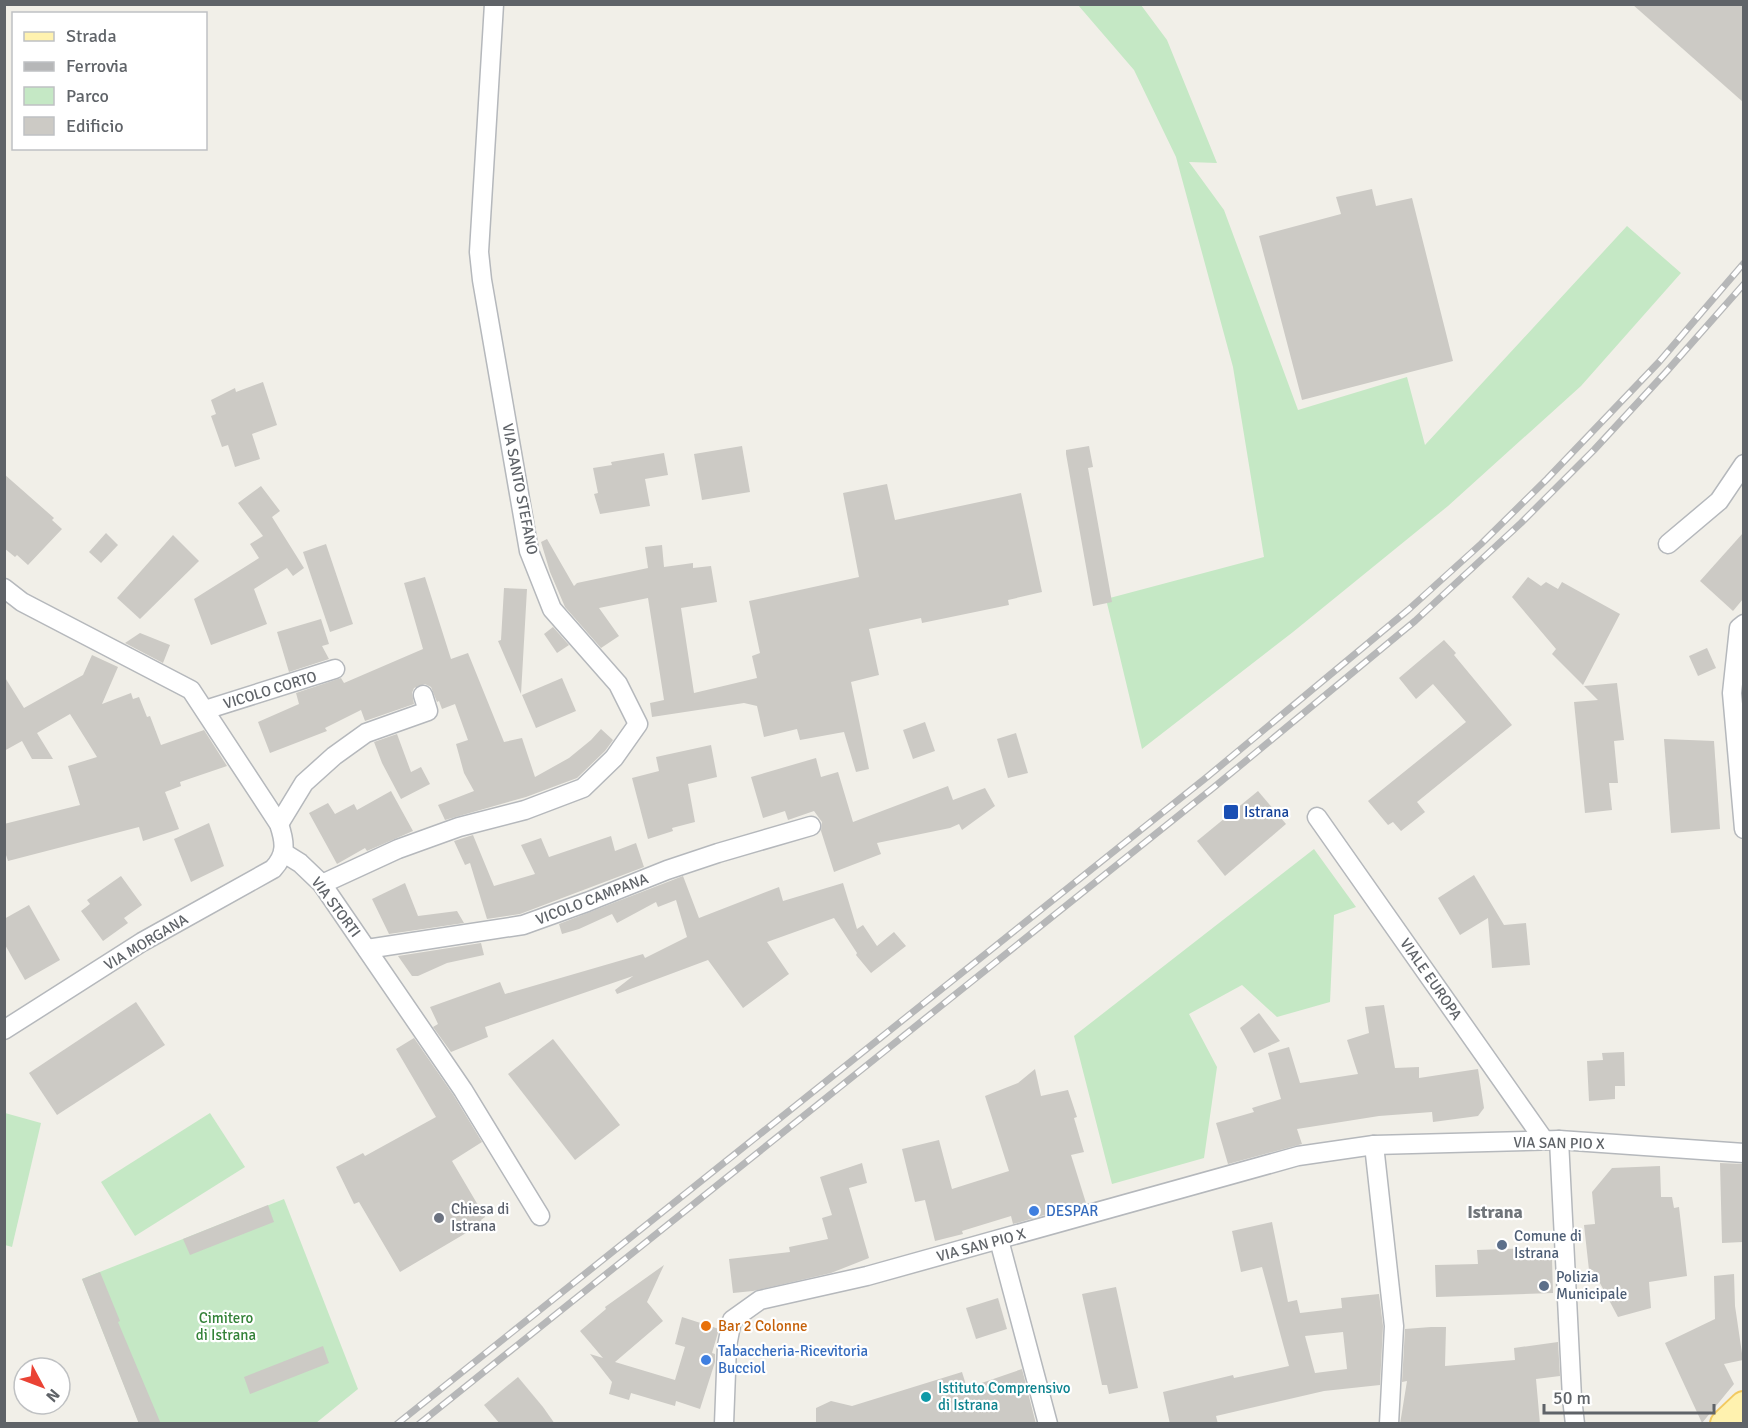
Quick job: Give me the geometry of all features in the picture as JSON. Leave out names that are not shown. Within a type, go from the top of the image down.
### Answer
[{"type":"main road","points":[[1725,1424],[1743,1406]]},
{"type":"street","name":"VIA SANTO STEFANO","points":[[322,884],[398,849],[459,827],[525,810],[584,788],[614,758],[638,724],[618,684],[552,609],[529,551],[479,252],[494,4]]},
{"type":"street","points":[[1668,544],[1719,501],[1743,464]]},
{"type":"street","points":[[4,588],[22,602],[191,690],[279,824],[284,840],[284,853]]},
{"type":"street","points":[[1743,624],[1739,628],[1732,693],[1743,828]]},
{"type":"street","name":"VICOLO CORTO","points":[[205,710],[335,669]]},
{"type":"street","points":[[279,824],[304,783],[334,756],[366,733],[428,711],[423,695]]},
{"type":"street","name":"VIALE EUROPA","points":[[1317,817],[1552,1140]]},
{"type":"street","name":"VICOLO CAMPANA","points":[[367,949],[523,925],[667,870],[811,826]]},
{"type":"street","name":"VIA STORTI","points":[[284,853],[300,863],[322,884],[464,1090],[540,1216]]},
{"type":"street","name":"VIA MORGANA","points":[[4,1030],[142,942],[273,869],[281,861],[284,853]]},
{"type":"street","points":[[1552,1140],[1575,1424]]},
{"type":"street","name":"VIA SAN PIO X","points":[[724,1424],[727,1346],[732,1320],[760,1300],[867,1276],[1298,1156],[1374,1146],[1552,1140],[1743,1154]]},
{"type":"street","points":[[1374,1146],[1394,1326],[1389,1424]]},
{"type":"street","points":[[999,1240],[1048,1424]]},
{"type":"green space","points":[[1078,5],[1141,5],[1167,40],[1217,163],[1189,162],[1224,210],[1298,410],[1407,377],[1425,445],[1627,226],[1681,273],[1581,386],[1448,506],[1293,632],[1142,749],[1106,599],[1264,557],[1233,367],[1176,157],[1134,70]]},
{"type":"green space","points":[[1314,849],[1356,907],[1334,915],[1330,1002],[1277,1017],[1242,985],[1189,1014],[1217,1067],[1204,1158],[1112,1184],[1074,1036]]},
{"type":"green space","points":[[5,1113],[41,1123],[12,1247],[5,1245]]},
{"type":"green space","points":[[210,1113],[245,1167],[135,1236],[101,1182]]},
{"type":"green space","name":"Cimitero di Istrana","points":[[284,1199],[358,1389],[316,1423],[139,1423],[82,1279]]},
{"type":"building","points":[[1632,4],[1743,4],[1743,102]]},
{"type":"building","points":[[1372,189],[1376,206],[1412,198],[1453,361],[1302,400],[1259,236],[1341,214],[1336,197]]},
{"type":"building","points":[[263,382],[277,425],[252,434],[260,459],[235,467],[228,445],[222,447],[211,416],[216,414],[211,400],[235,388],[236,392]]},
{"type":"building","points":[[742,446],[750,492],[702,500],[694,454]]},
{"type":"building","points":[[1089,446],[1093,467],[1088,468],[1112,602],[1093,606],[1066,454],[1066,450]]},
{"type":"building","points":[[664,453],[668,475],[645,479],[650,506],[600,514],[594,494],[598,493],[593,468],[612,465],[611,462]]},
{"type":"building","points":[[4,474],[54,518],[52,520],[62,529],[28,565],[17,555],[15,557],[4,548]]},
{"type":"building","points":[[887,484],[895,520],[1021,493],[1042,592],[1008,600],[1009,605],[922,623],[921,618],[869,629],[879,675],[851,682],[869,769],[856,772],[844,732],[800,740],[797,729],[764,737],[757,706],[744,703],[652,717],[650,703],[664,700],[648,598],[599,608],[619,636],[601,648],[565,607],[550,572],[541,542],[547,539],[574,586],[577,583],[648,568],[645,547],[662,545],[664,567],[693,563],[693,568],[711,566],[717,602],[681,608],[694,693],[757,678],[752,656],[760,653],[749,601],[859,577],[843,493]]},
{"type":"building","points":[[261,486],[280,511],[272,517],[304,568],[293,576],[287,568],[254,589],[267,624],[211,645],[194,599],[259,558],[250,544],[263,536],[238,503]]},
{"type":"building","points":[[106,533],[118,545],[101,563],[89,552]]},
{"type":"building","points":[[1743,533],[1743,599],[1733,611],[1700,581]]},
{"type":"building","points":[[173,535],[199,561],[140,619],[117,598]]},
{"type":"building","points":[[326,544],[353,624],[330,632],[303,552]]},
{"type":"building","points":[[425,577],[451,659],[468,653],[504,742],[522,738],[535,777],[569,758],[601,729],[613,740],[577,778],[526,797],[445,820],[438,805],[474,791],[464,773],[456,744],[468,740],[455,704],[442,709],[431,687],[425,684],[414,688],[412,693],[414,704],[365,721],[361,710],[325,728],[327,731],[270,753],[258,722],[299,704],[296,693],[341,678],[344,683],[423,649],[404,583]]},
{"type":"building","points":[[1528,577],[1541,586],[1546,582],[1558,589],[1562,582],[1620,614],[1583,685],[1552,654],[1556,649],[1512,597]]},
{"type":"building","points":[[504,588],[527,589],[521,694],[498,641],[501,640]]},
{"type":"building","points":[[321,619],[329,644],[322,646],[329,659],[289,672],[277,632]]},
{"type":"building","points":[[553,627],[569,645],[557,653],[544,634]]},
{"type":"building","points":[[140,633],[170,645],[163,663],[125,643]]},
{"type":"building","points":[[1444,640],[1512,725],[1417,802],[1425,812],[1401,831],[1393,822],[1388,825],[1368,801],[1466,722],[1433,684],[1416,699],[1399,678]]},
{"type":"building","points":[[1707,648],[1716,668],[1698,676],[1689,656]]},
{"type":"building","points":[[92,655],[118,667],[102,704],[131,693],[133,699],[139,697],[147,717],[150,716],[161,745],[204,730],[227,766],[180,782],[181,786],[165,792],[179,829],[143,841],[139,827],[8,861],[4,849],[4,824],[80,805],[68,766],[97,757],[70,714],[37,733],[53,759],[32,759],[22,741],[4,751],[4,676],[24,708],[83,675]]},
{"type":"building","points":[[562,678],[576,711],[536,728],[522,695]]},
{"type":"building","points":[[1617,683],[1624,740],[1614,741],[1618,783],[1609,783],[1612,810],[1585,813],[1574,702],[1598,700],[1584,686]]},
{"type":"building","points":[[925,722],[935,751],[913,759],[903,730]]},
{"type":"building","points":[[1016,733],[1028,773],[1008,778],[997,739]]},
{"type":"building","points":[[397,734],[411,772],[421,767],[430,784],[401,799],[374,742]]},
{"type":"building","points":[[1664,739],[1714,741],[1720,829],[1671,833]]},
{"type":"building","points":[[711,745],[717,777],[688,784],[695,822],[672,828],[673,831],[648,839],[632,778],[659,771],[656,757]]},
{"type":"building","points":[[816,758],[821,777],[838,772],[853,822],[948,786],[953,800],[985,788],[995,806],[962,830],[959,824],[950,828],[877,843],[881,854],[834,872],[821,831],[822,822],[814,811],[788,820],[785,811],[763,818],[751,777]]},
{"type":"building","points":[[391,791],[413,831],[367,851],[365,848],[337,864],[309,813],[328,803],[335,814],[354,804],[357,810]]},
{"type":"building","points":[[1258,791],[1286,824],[1225,876],[1197,841]]},
{"type":"building","points":[[209,823],[224,866],[191,882],[174,839]]},
{"type":"building","points":[[473,835],[494,886],[535,874],[521,845],[541,838],[549,857],[611,836],[615,851],[636,843],[644,867],[520,914],[487,919],[470,863],[465,865],[454,841]]},
{"type":"building","points":[[1474,875],[1504,925],[1526,923],[1530,965],[1492,968],[1488,918],[1460,935],[1438,898]]},
{"type":"building","points":[[121,876],[142,905],[124,918],[128,923],[103,941],[81,911],[90,904],[87,900]]},
{"type":"building","points":[[683,876],[699,918],[779,887],[783,901],[843,883],[857,929],[863,925],[877,946],[894,932],[906,946],[871,973],[856,955],[857,953],[834,918],[767,942],[789,974],[743,1008],[708,960],[617,994],[615,990],[633,976],[485,1027],[488,1037],[451,1052],[433,1027],[438,1024],[430,1007],[500,982],[505,994],[643,954],[645,958],[687,937],[676,900],[658,907],[656,902],[617,923],[612,914],[562,934],[559,924]]},
{"type":"building","points":[[405,883],[418,916],[457,911],[464,923],[389,934],[372,899]]},
{"type":"building","points":[[29,905],[60,960],[25,980],[4,943],[4,919]]},
{"type":"building","points":[[481,943],[484,955],[447,963],[418,976],[412,976],[398,956]]},
{"type":"building","points":[[136,1002],[165,1045],[57,1115],[29,1073]]},
{"type":"building","points":[[1384,1005],[1395,1068],[1419,1067],[1419,1078],[1478,1069],[1484,1108],[1478,1116],[1433,1122],[1432,1112],[1379,1116],[1297,1129],[1302,1144],[1228,1164],[1216,1123],[1254,1112],[1252,1108],[1281,1099],[1268,1053],[1289,1047],[1300,1083],[1358,1074],[1347,1040],[1369,1033],[1365,1007]]},
{"type":"building","points":[[1259,1013],[1280,1041],[1254,1053],[1240,1028]]},
{"type":"building","points":[[414,1038],[482,1142],[452,1161],[485,1217],[481,1220],[483,1223],[400,1272],[359,1202],[354,1204],[336,1167],[363,1153],[365,1156],[436,1117],[396,1049]]},
{"type":"building","points":[[553,1039],[620,1125],[575,1160],[508,1074]]},
{"type":"building","points":[[1624,1052],[1625,1086],[1615,1086],[1615,1099],[1589,1101],[1587,1061],[1603,1060],[1602,1053]]},
{"type":"building","points":[[1035,1069],[1041,1096],[1068,1090],[1077,1117],[1074,1118],[1084,1152],[1071,1155],[1086,1203],[1013,1224],[1011,1216],[962,1231],[963,1234],[935,1241],[925,1200],[915,1202],[902,1149],[939,1140],[952,1189],[1009,1171],[985,1096],[1018,1083]]},
{"type":"building","points":[[862,1163],[867,1183],[849,1188],[869,1258],[831,1273],[753,1291],[733,1293],[729,1259],[790,1252],[789,1247],[828,1239],[822,1218],[832,1215],[820,1177]]},
{"type":"building","points":[[1720,1163],[1743,1164],[1743,1242],[1722,1243]]},
{"type":"building","points":[[1660,1166],[1661,1197],[1672,1197],[1674,1208],[1679,1207],[1687,1276],[1649,1282],[1651,1308],[1618,1317],[1593,1270],[1589,1270],[1584,1225],[1595,1224],[1592,1192],[1612,1168]]},
{"type":"building","points":[[268,1205],[274,1222],[190,1255],[183,1239]]},
{"type":"building","points":[[1272,1222],[1288,1302],[1297,1300],[1300,1313],[1342,1308],[1341,1298],[1379,1294],[1383,1326],[1380,1385],[1324,1391],[1216,1416],[1218,1424],[1170,1424],[1163,1392],[1233,1375],[1234,1378],[1289,1366],[1262,1267],[1241,1272],[1232,1231]],"holes":[[[1343,1332],[1347,1369],[1315,1373],[1305,1336]]]},
{"type":"building","points":[[1531,1248],[1532,1259],[1552,1258],[1553,1293],[1436,1297],[1435,1265],[1478,1264],[1477,1250]]},
{"type":"building","points":[[664,1265],[647,1302],[663,1321],[615,1362],[675,1380],[685,1347],[675,1344],[682,1317],[719,1329],[712,1353],[715,1354],[715,1362],[700,1409],[676,1401],[675,1406],[631,1393],[629,1400],[609,1394],[612,1382],[590,1354],[603,1358],[580,1331],[606,1309],[605,1307]]},
{"type":"building","points":[[100,1272],[120,1321],[118,1322],[161,1424],[139,1424],[82,1279]]},
{"type":"building","points":[[1734,1274],[1735,1306],[1743,1360],[1724,1364],[1734,1384],[1702,1423],[1665,1343],[1715,1319],[1714,1276]]},
{"type":"building","points":[[1116,1287],[1138,1388],[1109,1394],[1107,1385],[1102,1385],[1082,1294]]},
{"type":"building","points":[[998,1298],[1007,1329],[976,1339],[966,1308]]},
{"type":"building","points":[[1446,1327],[1445,1366],[1515,1360],[1514,1348],[1558,1342],[1560,1376],[1536,1379],[1540,1424],[1400,1424],[1407,1381],[1402,1382],[1405,1329]]},
{"type":"building","points":[[323,1346],[329,1363],[250,1394],[244,1377]]},
{"type":"building","points":[[1022,1369],[1036,1424],[816,1424],[816,1408],[831,1401],[852,1406],[962,1372],[967,1388]]},
{"type":"building","points":[[518,1377],[555,1424],[500,1424],[484,1405]]},
{"type":"railway","points":[[397,1424],[1207,777],[1408,610],[1481,544],[1547,479],[1659,362],[1744,263]]},
{"type":"railway","points":[[419,1424],[1213,788],[1415,621],[1521,523],[1594,450],[1744,284]]},
{"type":"place","name":"Istrana","points":[[1231,812]]},
{"type":"place","name":"DESPAR","points":[[1034,1211]]},
{"type":"place","name":"Chiesa di Istrana","points":[[439,1218]]},
{"type":"place","name":"Comune di Istrana","points":[[1502,1245]]},
{"type":"place","name":"Polizia Municipale","points":[[1544,1286]]},
{"type":"place","name":"Bar 2 Colonne","points":[[706,1326]]},
{"type":"place","name":"Tabaccheria-Ricevitoria Bucciol","points":[[706,1360]]},
{"type":"place","name":"Istituto Comprensivo di Istrana","points":[[926,1397]]},
{"type":"district","name":"Istrana","points":[[1495,1212]]}]
